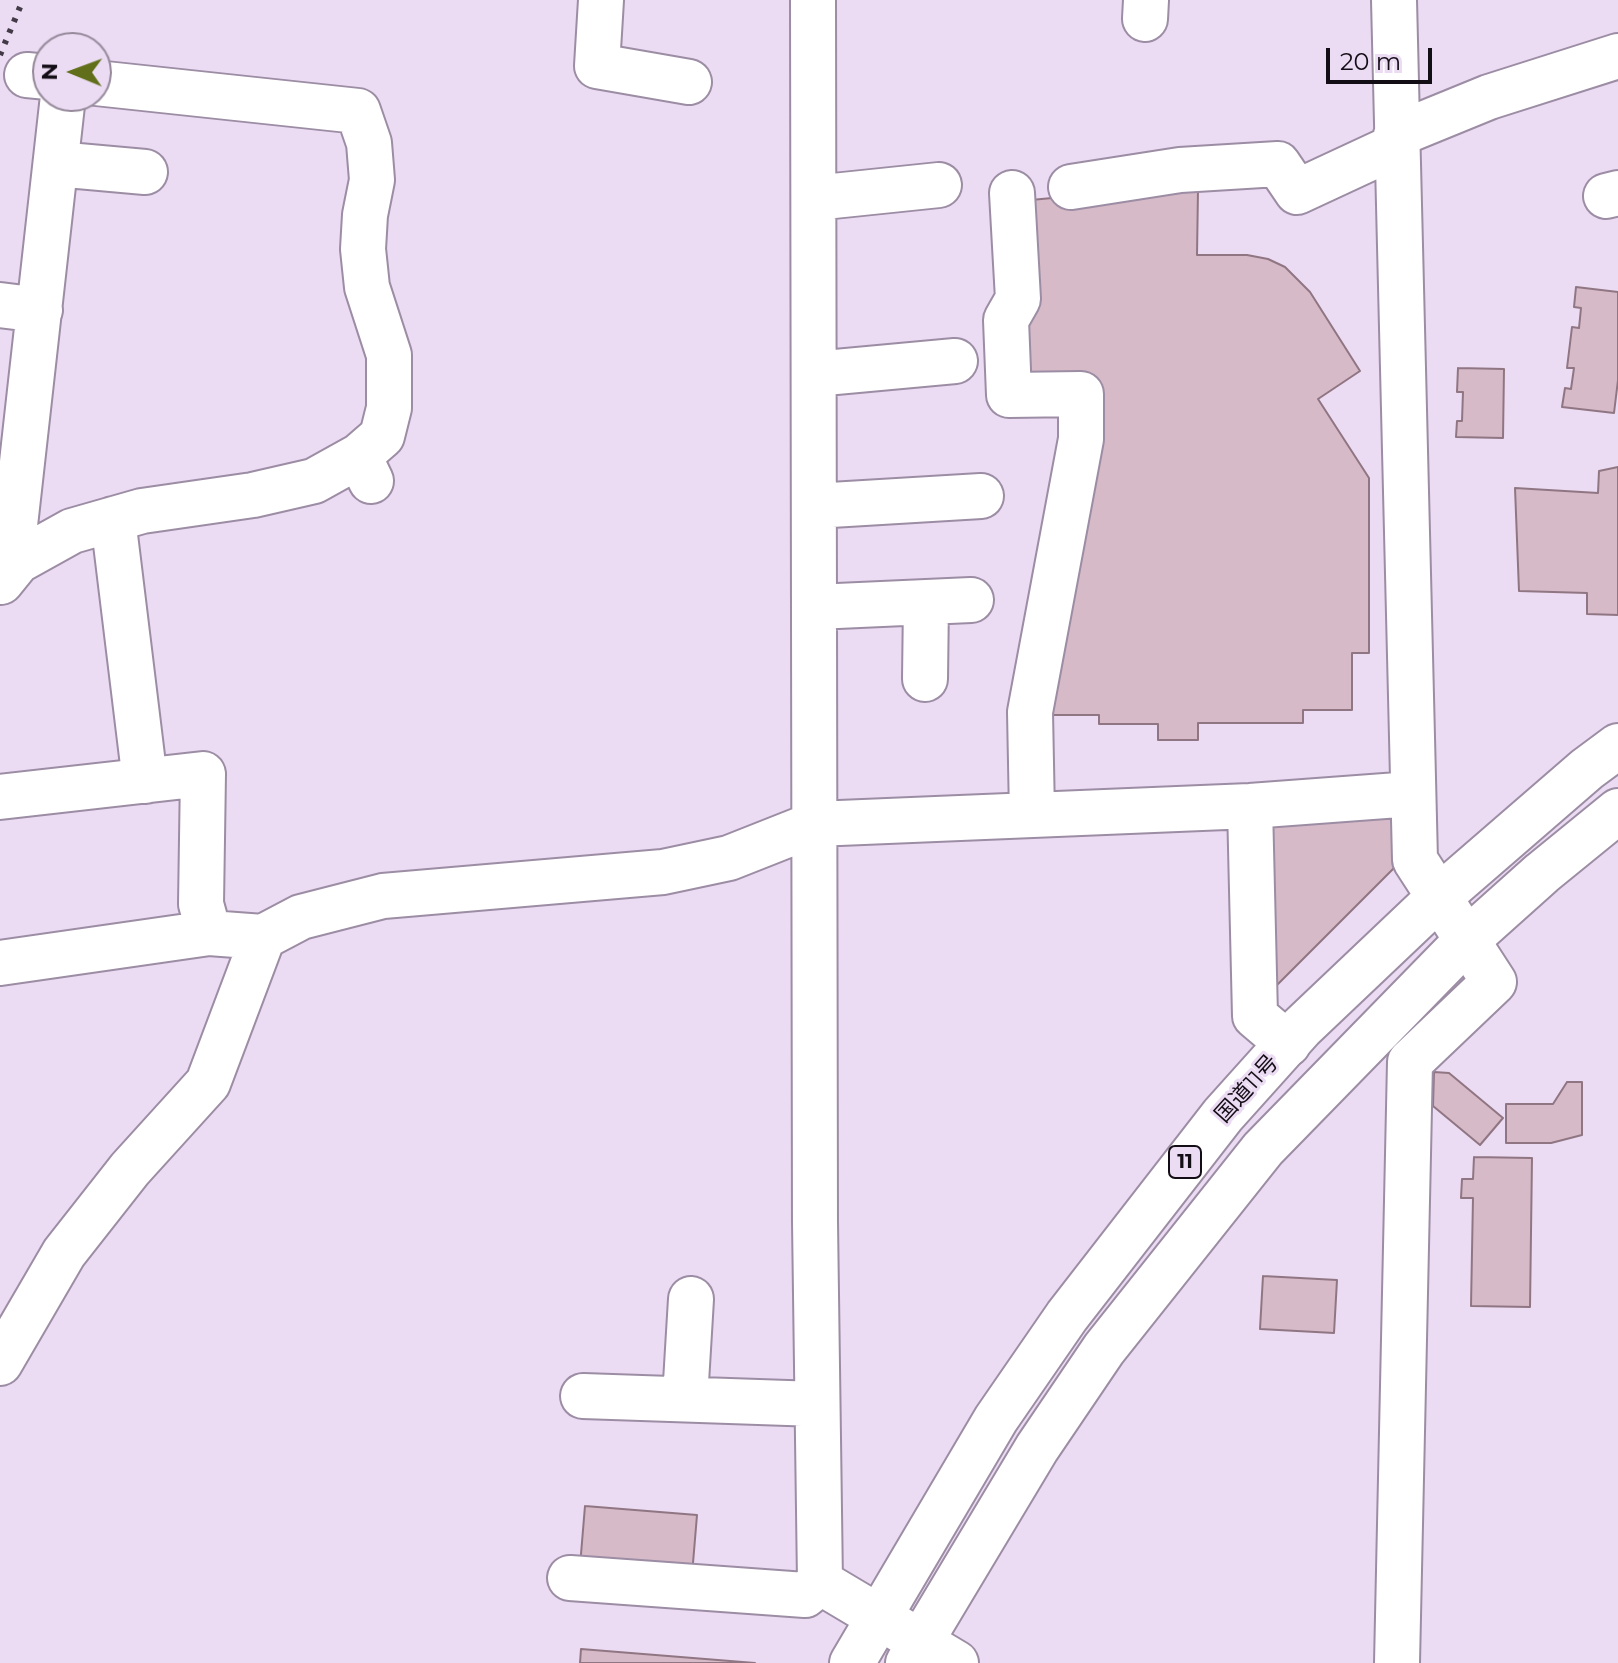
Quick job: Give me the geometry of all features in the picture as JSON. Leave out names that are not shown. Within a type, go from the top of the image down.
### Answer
[{"type":"main road","points":[[601,0],[597,66],[689,82]]},
{"type":"main road","points":[[813,0],[815,1222],[820,1582]]},
{"type":"main road","points":[[1394,0],[1415,860],[1494,982],[1410,1062],[1397,1663]]},
{"type":"main road","points":[[1071,187],[1180,170],[1278,164],[1297,192],[1396,140],[1489,97],[1618,56]]},
{"type":"main road","points":[[9,573],[72,531],[113,519],[142,511],[253,495],[365,470],[382,436],[389,408],[389,355],[367,287],[363,249],[365,215],[372,180],[369,143],[358,111],[112,85]]},
{"type":"main road","points":[[9,573],[15,525],[20,307],[33,204],[56,164],[50,112]]},
{"type":"main road","points":[[56,164],[145,172]]},
{"type":"main road","points":[[814,198],[939,185]]},
{"type":"main road","points":[[1012,193],[1018,299],[1006,320],[1009,395],[1081,394],[1081,439],[1030,712],[1032,814]]},
{"type":"main road","points":[[814,374],[955,361]]},
{"type":"main road","points":[[814,506],[981,496]]},
{"type":"main road","points":[[113,519],[145,781]]},
{"type":"main road","points":[[815,607],[971,600]]},
{"type":"main road","points":[[925,679],[926,602]]},
{"type":"main road","name":"国道11号","points":[[852,1663],[996,1419],[1067,1316],[1223,1115],[1288,1044],[1438,898],[1587,769],[1618,746]]},
{"type":"main road","points":[[0,797],[203,774],[201,904],[209,933]]},
{"type":"main road","points":[[0,963],[209,933],[263,937],[301,917],[383,896],[663,872],[729,858],[815,824],[1250,806],[1412,794]]},
{"type":"main road","points":[[1250,806],[1255,1016],[1288,1044]]},
{"type":"main road","name":"11","points":[[928,1656],[1037,1448],[1104,1349],[1263,1149],[1466,941],[1618,811]]},
{"type":"main road","points":[[0,1363],[64,1253],[130,1169],[208,1083],[263,937]]},
{"type":"main road","points":[[685,1399],[691,1299]]},
{"type":"main road","points":[[583,1396],[817,1404]]},
{"type":"main road","points":[[570,1578],[805,1595],[820,1582]]},
{"type":"main road","points":[[820,1582],[879,1616],[928,1656]]},
{"type":"building","points":[[1136,190],[1198,190],[1197,255],[1247,255],[1268,259],[1285,267],[1310,292],[1360,371],[1318,399],[1369,478],[1369,653],[1352,653],[1352,710],[1303,710],[1303,723],[1198,723],[1198,740],[1158,740],[1158,724],[1099,724],[1099,715],[1039,715],[1095,386],[1023,386],[1023,320],[1031,200]]},
{"type":"building","points":[[1576,287],[1618,292],[1618,380],[1614,413],[1562,407],[1565,388],[1571,389],[1574,368],[1567,368],[1572,327],[1579,328],[1581,308],[1574,307]]},
{"type":"building","points":[[1458,368],[1504,369],[1503,438],[1456,437],[1457,421],[1462,421],[1463,392],[1457,392]]},
{"type":"building","points":[[1618,467],[1618,615],[1587,614],[1587,593],[1519,591],[1515,488],[1598,493],[1599,471]]},
{"type":"building","points":[[1399,806],[1396,866],[1271,991],[1264,813]]},
{"type":"building","points":[[1434,1072],[1449,1073],[1503,1118],[1480,1145],[1433,1106]]},
{"type":"building","points":[[1567,1082],[1582,1082],[1582,1135],[1551,1143],[1506,1143],[1506,1104],[1553,1104]]},
{"type":"building","points":[[1474,1157],[1532,1158],[1530,1307],[1471,1306],[1473,1198],[1461,1198],[1462,1179],[1473,1179]]},
{"type":"building","points":[[1263,1276],[1337,1280],[1334,1333],[1260,1329]]},
{"type":"building","points":[[585,1506],[697,1515],[692,1575],[580,1566]]},
{"type":"building","points":[[581,1649],[755,1663],[580,1663]]},
{"type":"railway","points":[[0,55],[23,0]]}]
